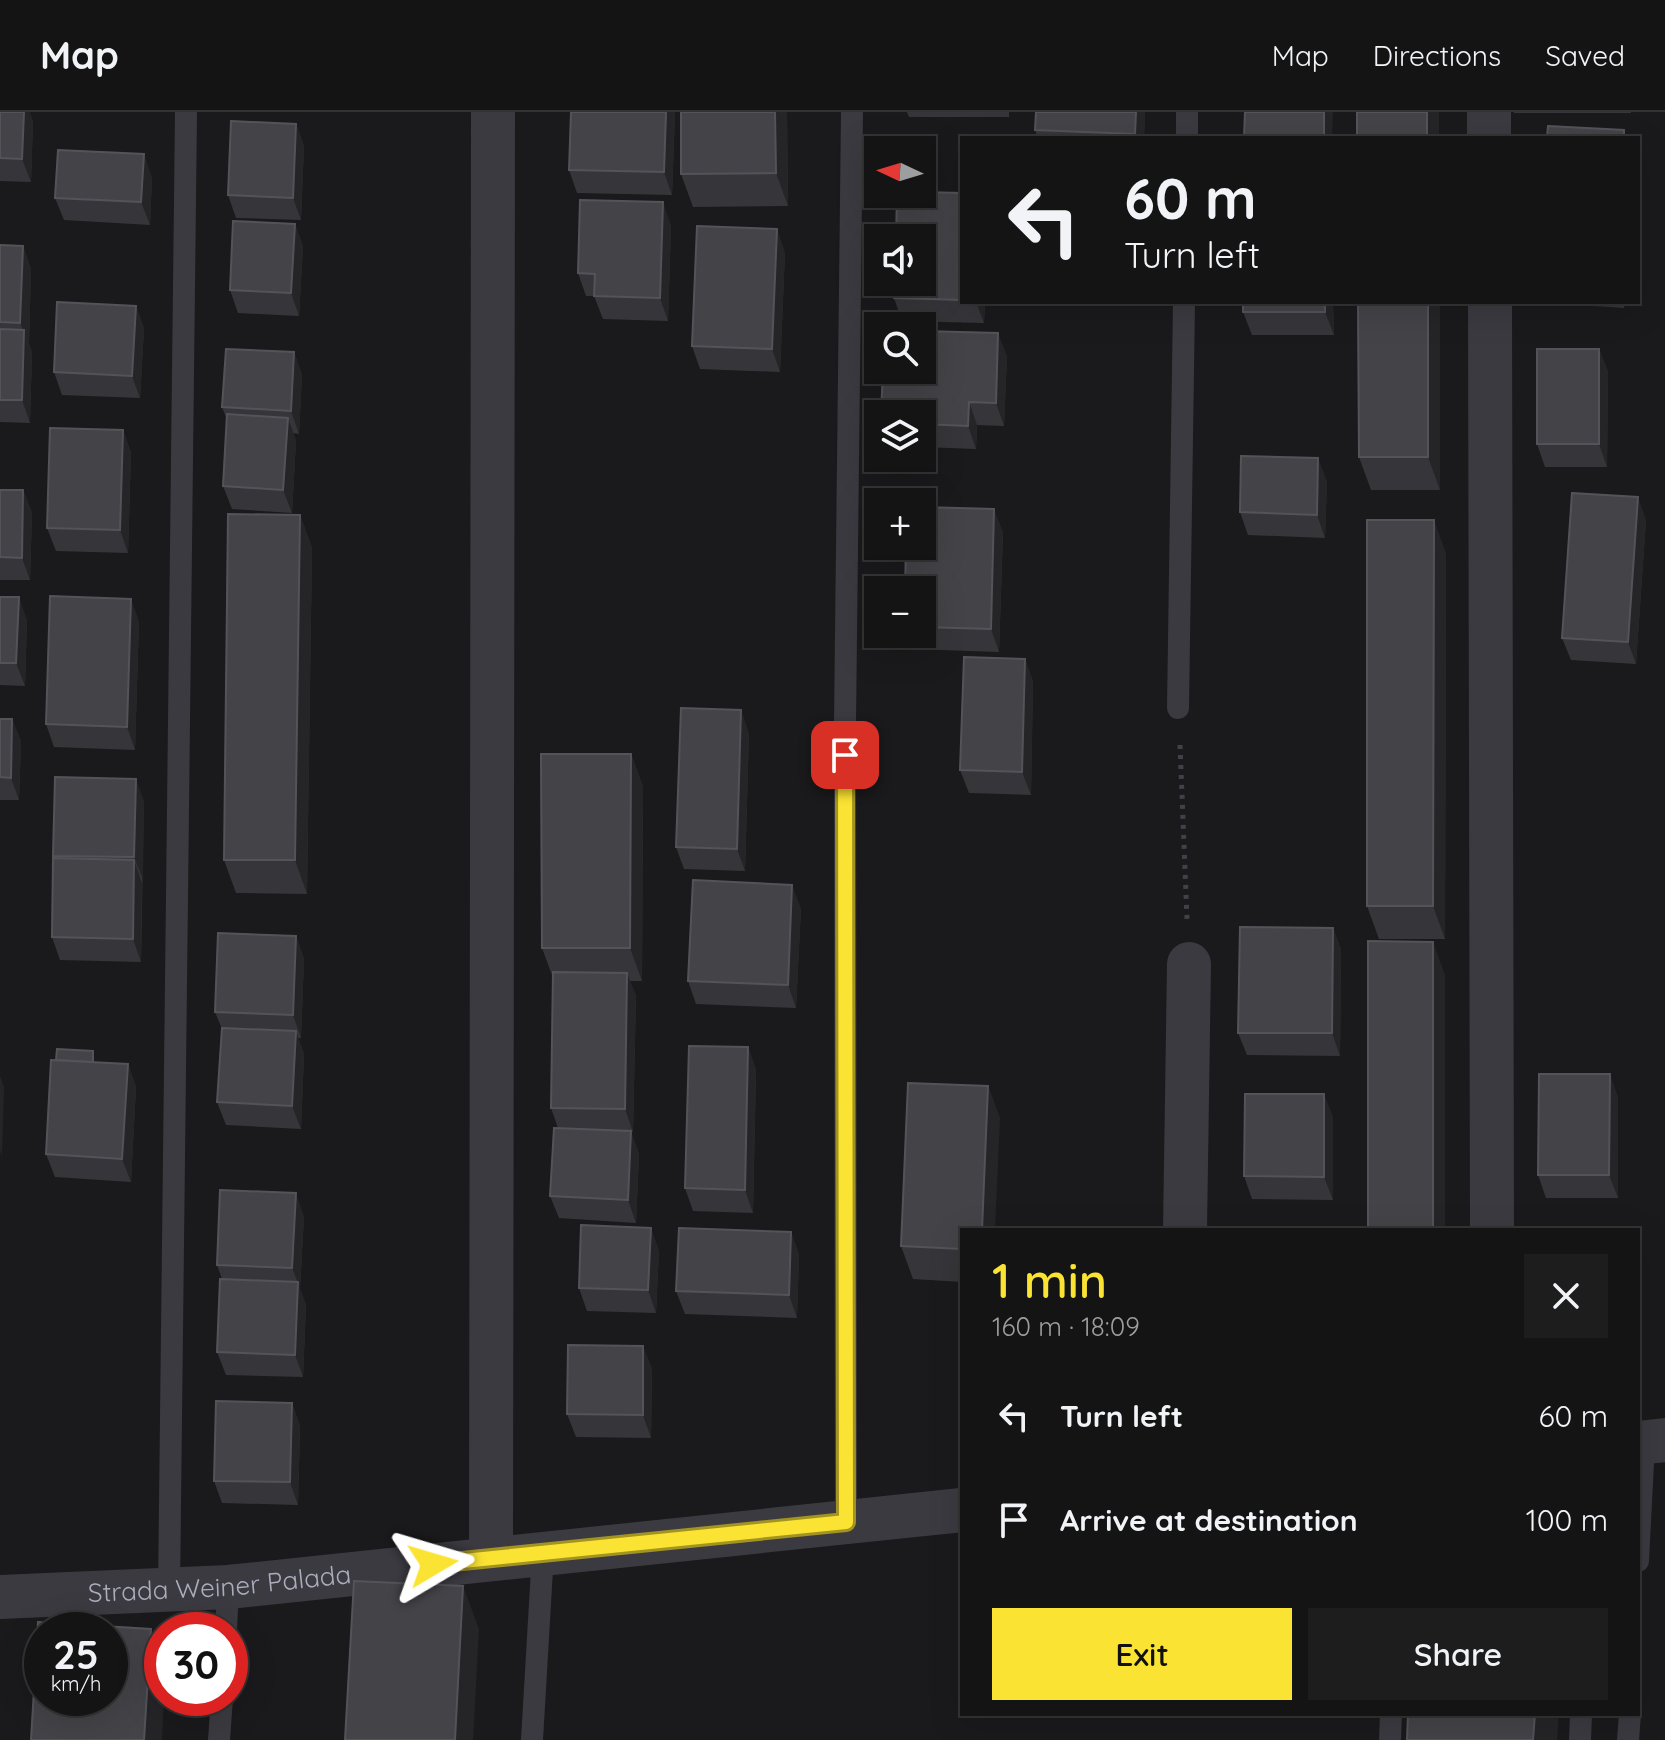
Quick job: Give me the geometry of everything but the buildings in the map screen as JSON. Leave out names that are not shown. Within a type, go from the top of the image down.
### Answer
[{"type":"street","points":[[491,1557],[493,112]]},
{"type":"street","points":[[1489,112],[1489,136]]},
{"type":"street","points":[[1490,304],[1492,1228]]},
{"type":"street","points":[[1185,1228],[1189,964]]},
{"type":"street","name":"Strada Weiner Palada","points":[[0,1597],[169,1592],[228,1587],[960,1510]]},
{"type":"lane","points":[[169,1592],[186,112]]},
{"type":"lane","points":[[846,1522],[845,707],[852,112]]},
{"type":"lane","points":[[1187,112],[1187,136]]},
{"type":"lane","points":[[1178,708],[1184,304]]},
{"type":"lane","points":[[1640,1539],[1649,1442]]},
{"type":"lane","points":[[532,1740],[543,1552]]},
{"type":"lane","points":[[227,1612],[228,1587]]},
{"type":"lane","points":[[219,1740],[221,1716]]},
{"type":"lane","points":[[1390,1740],[1391,1716]]},
{"type":"lane","points":[[1580,1740],[1581,1716]]},
{"type":"lane","points":[[1628,1740],[1630,1716]]},
{"type":"path","points":[[1178,708],[1189,964]]},
{"type":"route","points":[[433,1564],[846,1522],[845,755]]}]
